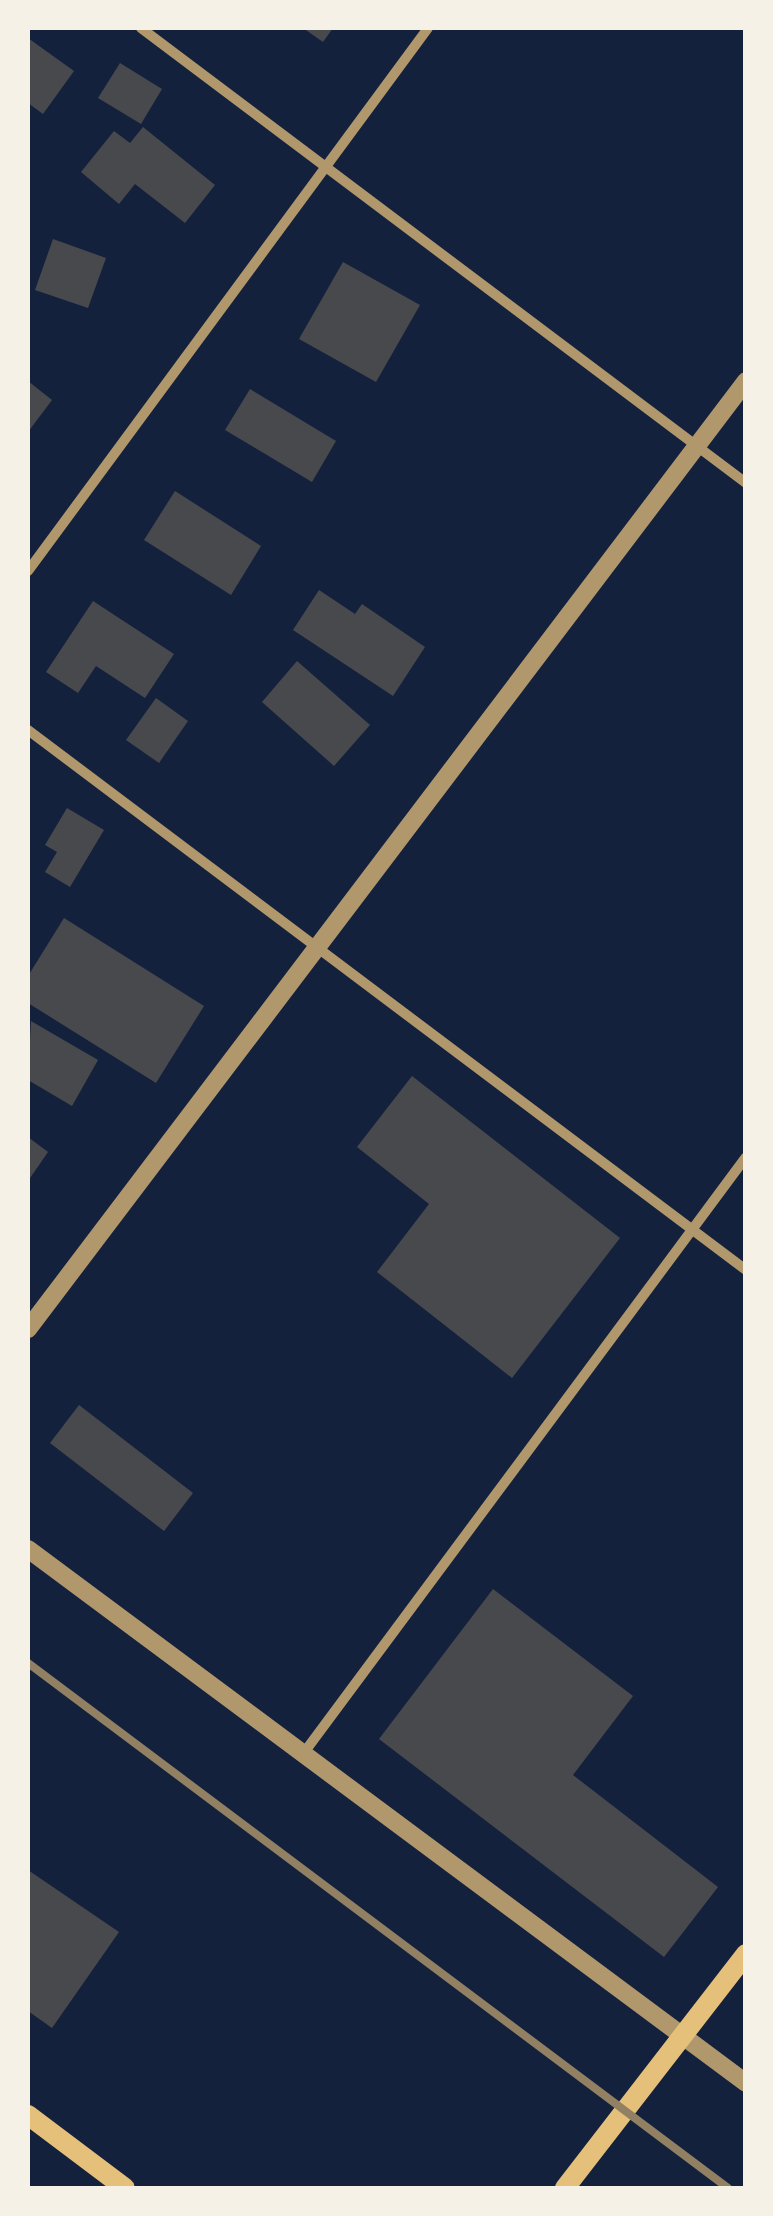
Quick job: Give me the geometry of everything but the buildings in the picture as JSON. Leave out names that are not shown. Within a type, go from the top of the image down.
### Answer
[{"type":"main road","points":[[565,2188],[746,1954]]},
{"type":"main road","points":[[28,2115],[125,2188]]},
{"type":"street","points":[[141,28],[746,484]]},
{"type":"street","points":[[28,570],[428,28]]},
{"type":"street","points":[[28,1328],[746,381]]},
{"type":"street","points":[[28,730],[746,1270]]},
{"type":"street","points":[[299,1759],[746,1156]]},
{"type":"street","points":[[28,1548],[299,1759],[746,2082]]},
{"type":"railway","points":[[28,1663],[728,2188]]}]
